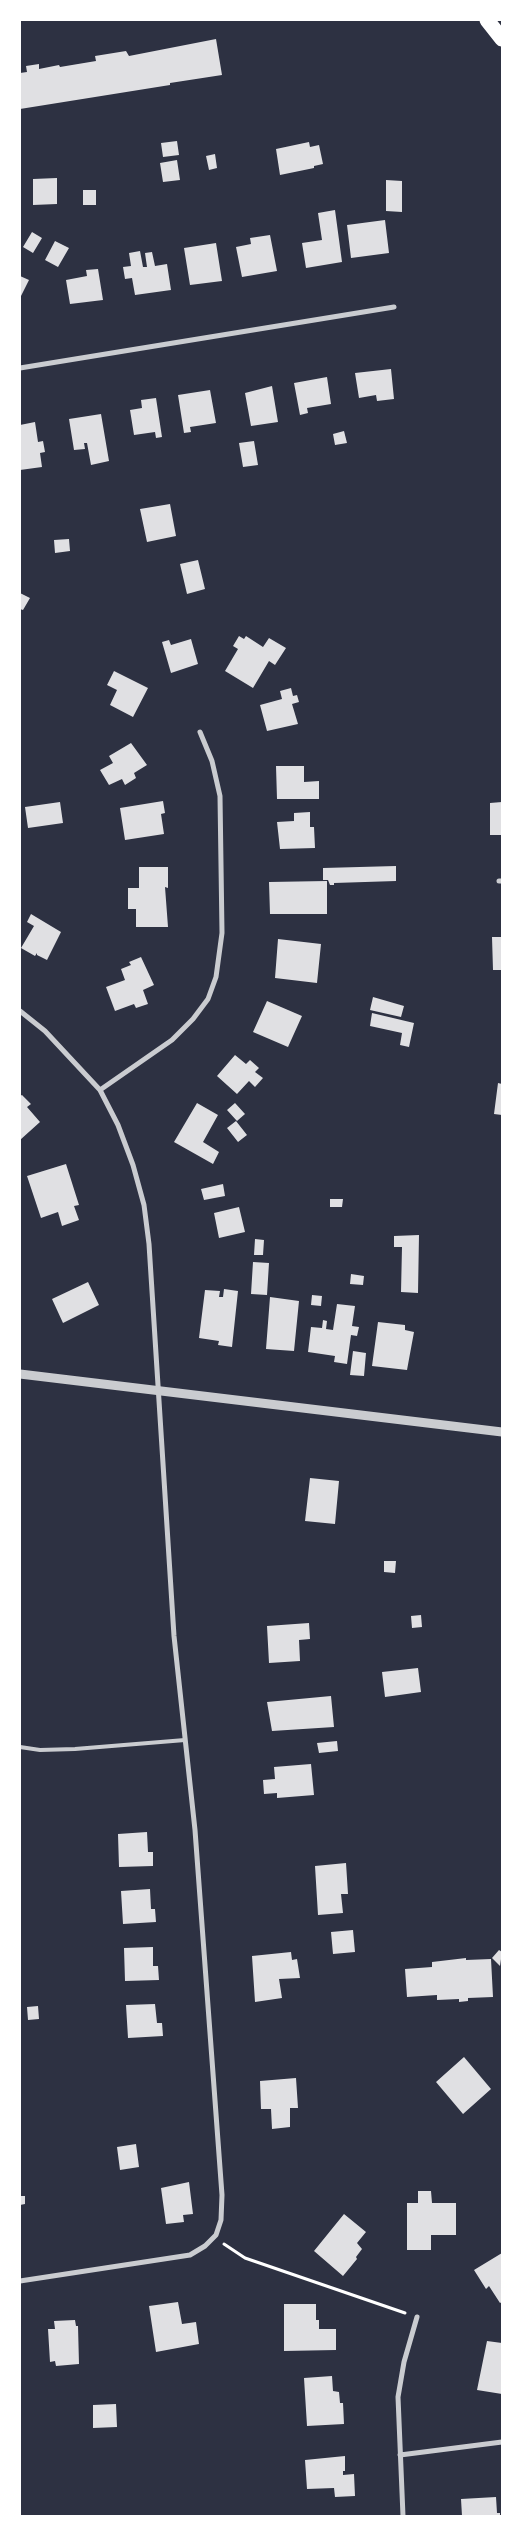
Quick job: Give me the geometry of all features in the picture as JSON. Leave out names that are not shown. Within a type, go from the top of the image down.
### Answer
[{"type":"highway","points":[[487,20],[502,39]]},
{"type":"highway","points":[[496,20],[502,28]]},
{"type":"street","points":[[20,368],[394,307]]},
{"type":"street","points":[[100,1090],[172,1040],[193,1019],[208,998],[216,977],[222,932],[220,796],[212,761],[200,732]]},
{"type":"street","points":[[20,1010],[45,1031],[100,1090],[121,1133],[133,1165],[144,1205],[149,1244],[174,1636],[195,1830],[222,2196],[221,2220],[216,2235],[205,2246],[190,2255],[20,2280]]},
{"type":"street","points":[[20,1374],[157,1392],[502,1432]]},
{"type":"street","points":[[404,2516],[398,2397],[404,2362],[417,2317]]},
{"type":"street","points":[[400,2454],[502,2442]]},
{"type":"lane","points":[[20,1747],[40,1750],[75,1749],[186,1740]]},
{"type":"path","points":[[216,2235],[226,2246],[245,2258],[417,2317]]},
{"type":"building","points":[[216,39],[222,75],[20,109],[20,73],[27,72],[26,66],[39,64],[39,69],[59,65],[60,67],[96,61],[95,56],[126,51],[129,56]]},
{"type":"building","points":[[177,141],[179,155],[163,157],[161,143]]},
{"type":"building","points":[[309,142],[310,147],[319,145],[323,164],[314,166],[314,168],[280,175],[276,149]]},
{"type":"building","points":[[215,154],[217,168],[209,170],[206,156]]},
{"type":"building","points":[[177,160],[180,180],[163,182],[160,163]]},
{"type":"building","points":[[57,178],[57,204],[33,205],[33,179]]},
{"type":"building","points":[[386,180],[402,181],[402,212],[386,211]]},
{"type":"building","points":[[83,190],[96,190],[96,205],[83,205]]},
{"type":"building","points":[[335,210],[342,262],[306,268],[302,243],[322,240],[318,213]]},
{"type":"building","points":[[385,220],[389,253],[351,258],[347,225]]},
{"type":"building","points":[[32,232],[42,238],[33,253],[23,247]]},
{"type":"building","points":[[270,235],[277,271],[242,277],[236,247],[251,244],[250,238]]},
{"type":"building","points":[[55,241],[69,248],[58,267],[45,260]]},
{"type":"building","points":[[216,243],[222,281],[190,285],[184,248]]},
{"type":"building","points":[[140,251],[143,267],[147,267],[145,253],[152,252],[155,266],[167,264],[171,290],[135,295],[132,278],[125,279],[123,267],[131,266],[129,253]]},
{"type":"building","points":[[98,269],[103,300],[70,304],[66,280],[87,276],[86,270]]},
{"type":"building","points":[[20,276],[29,280],[20,298]]},
{"type":"building","points":[[391,369],[394,399],[377,401],[376,395],[359,398],[355,373]]},
{"type":"building","points":[[327,377],[331,404],[307,408],[308,413],[300,415],[294,383]]},
{"type":"building","points":[[272,386],[278,422],[251,426],[245,393]]},
{"type":"building","points":[[210,390],[216,423],[190,427],[191,432],[184,433],[178,395]]},
{"type":"building","points":[[156,398],[162,437],[156,438],[155,432],[134,435],[130,410],[142,408],[141,400]]},
{"type":"building","points":[[101,414],[109,461],[91,465],[87,443],[84,443],[85,449],[74,450],[69,419]]},
{"type":"building","points":[[35,422],[38,442],[43,441],[45,452],[40,453],[42,467],[20,470],[20,425]]},
{"type":"building","points":[[344,431],[347,443],[335,445],[333,434]]},
{"type":"building","points":[[254,441],[258,465],[243,467],[239,443]]},
{"type":"building","points":[[170,504],[176,536],[147,542],[140,509]]},
{"type":"building","points":[[69,539],[70,551],[55,553],[54,540]]},
{"type":"building","points":[[198,560],[205,589],[187,594],[180,564]]},
{"type":"building","points":[[20,593],[30,598],[23,610],[20,609]]},
{"type":"building","points":[[239,636],[244,639],[246,636],[263,647],[269,638],[286,648],[275,665],[269,661],[253,688],[225,671],[238,649],[233,646]]},
{"type":"building","points":[[191,639],[198,664],[171,673],[162,642],[169,640],[171,645]]},
{"type":"building","points":[[114,671],[148,688],[133,717],[110,705],[117,690],[107,685]]},
{"type":"building","points":[[291,688],[293,696],[297,695],[299,702],[292,704],[298,724],[267,731],[260,705],[282,699],[280,691]]},
{"type":"building","points":[[131,743],[147,765],[134,773],[136,778],[125,785],[122,779],[109,785],[100,770],[113,763],[109,756]]},
{"type":"building","points":[[276,766],[304,766],[304,782],[319,781],[319,799],[277,799]]},
{"type":"building","points":[[163,801],[165,813],[161,814],[164,834],[125,840],[120,808]]},
{"type":"building","points":[[60,802],[63,823],[28,828],[25,807]]},
{"type":"building","points":[[502,802],[502,835],[490,835],[490,803]]},
{"type":"building","points":[[310,812],[310,827],[314,827],[315,848],[280,849],[277,822],[294,821],[294,813]]},
{"type":"building","points":[[396,866],[396,881],[334,883],[334,885],[330,885],[328,880],[323,880],[323,868]]},
{"type":"building","points":[[139,867],[168,867],[168,888],[165,887],[168,927],[136,927],[136,909],[128,909],[128,888],[139,888]]},
{"type":"building","points":[[327,881],[327,914],[270,914],[269,882]]},
{"type":"building","points":[[31,914],[61,932],[47,960],[37,955],[37,953],[35,956],[21,948],[34,926],[27,922]]},
{"type":"building","points":[[492,937],[502,937],[502,970],[493,970]]},
{"type":"building","points":[[278,939],[321,944],[317,983],[275,978]]},
{"type":"building","points":[[141,957],[154,985],[143,990],[148,1004],[136,1008],[134,1004],[115,1011],[106,987],[125,980],[121,969],[131,965],[129,962]]},
{"type":"building","points":[[373,997],[404,1006],[401,1017],[370,1010]]},
{"type":"building","points":[[267,1001],[302,1016],[288,1047],[253,1032]]},
{"type":"building","points":[[372,1013],[414,1023],[409,1047],[400,1045],[402,1033],[370,1026]]},
{"type":"building","points":[[235,1055],[246,1064],[250,1060],[259,1068],[255,1072],[263,1078],[255,1087],[249,1081],[237,1094],[217,1076]]},
{"type":"building","points":[[498,1083],[502,1084],[502,1115],[494,1114]]},
{"type":"building","points":[[22,1095],[31,1104],[27,1107],[40,1122],[20,1140],[20,1096]]},
{"type":"building","points":[[197,1103],[218,1115],[203,1142],[219,1152],[213,1164],[174,1142]]},
{"type":"building","points":[[235,1103],[245,1114],[237,1121],[227,1110]]},
{"type":"building","points":[[236,1121],[247,1135],[238,1142],[227,1128]]},
{"type":"building","points":[[66,1164],[79,1205],[74,1206],[79,1220],[62,1226],[58,1212],[41,1218],[27,1176]]},
{"type":"building","points":[[223,1184],[225,1196],[204,1200],[201,1189]]},
{"type":"building","points":[[330,1199],[343,1199],[342,1207],[330,1207]]},
{"type":"building","points":[[239,1207],[245,1232],[219,1238],[214,1213]]},
{"type":"building","points":[[419,1235],[418,1293],[401,1292],[402,1247],[394,1247],[394,1236]]},
{"type":"building","points":[[255,1239],[264,1240],[263,1255],[254,1255]]},
{"type":"building","points":[[253,1262],[269,1263],[267,1295],[251,1294]]},
{"type":"building","points":[[351,1274],[364,1276],[363,1285],[350,1284]]},
{"type":"building","points":[[88,1282],[99,1305],[63,1323],[52,1299]]},
{"type":"building","points":[[224,1289],[238,1291],[232,1347],[218,1345],[219,1341],[199,1338],[205,1290],[220,1291],[219,1297],[223,1297]]},
{"type":"building","points":[[312,1295],[322,1296],[321,1306],[311,1305]]},
{"type":"building","points":[[270,1297],[299,1301],[294,1351],[266,1349]]},
{"type":"building","points":[[337,1304],[355,1306],[352,1326],[359,1327],[357,1336],[351,1335],[347,1364],[334,1362],[335,1356],[308,1352],[311,1327],[322,1328],[323,1320],[327,1321],[326,1329],[333,1330]]},
{"type":"building","points":[[378,1322],[405,1325],[405,1330],[414,1332],[407,1370],[372,1366]]},
{"type":"building","points":[[353,1351],[366,1353],[364,1376],[350,1375]]},
{"type":"building","points":[[310,1478],[339,1481],[335,1524],[305,1521]]},
{"type":"building","points":[[384,1561],[396,1561],[395,1573],[384,1572]]},
{"type":"building","points":[[421,1615],[422,1627],[412,1628],[411,1616]]},
{"type":"building","points":[[309,1623],[310,1639],[299,1640],[300,1661],[269,1663],[267,1626]]},
{"type":"building","points":[[418,1668],[421,1692],[385,1697],[382,1672]]},
{"type":"building","points":[[331,1696],[334,1727],[272,1731],[267,1702]]},
{"type":"building","points":[[337,1741],[338,1751],[319,1753],[317,1743]]},
{"type":"building","points":[[311,1764],[314,1795],[277,1798],[277,1793],[264,1794],[263,1780],[275,1779],[274,1767]]},
{"type":"building","points":[[147,1832],[148,1852],[153,1852],[153,1866],[119,1867],[118,1834]]},
{"type":"building","points":[[346,1863],[348,1894],[341,1894],[343,1913],[318,1915],[315,1866]]},
{"type":"building","points":[[150,1889],[151,1909],[155,1909],[156,1922],[123,1924],[121,1891]]},
{"type":"building","points":[[353,1930],[355,1952],[333,1954],[331,1932]]},
{"type":"building","points":[[153,1947],[153,1966],[158,1966],[159,1980],[125,1981],[124,1948]]},
{"type":"building","points":[[499,1950],[502,1952],[500,1966],[492,1958]]},
{"type":"building","points":[[291,1952],[292,1960],[297,1959],[300,1978],[279,1979],[282,1998],[255,2002],[252,1956]]},
{"type":"building","points":[[466,1958],[466,1960],[491,1959],[493,1997],[468,1998],[468,2001],[459,2002],[459,1999],[437,2000],[437,1995],[407,1997],[405,1969],[432,1967],[432,1962]]},
{"type":"building","points":[[155,2004],[157,2023],[162,2023],[163,2036],[128,2038],[126,2005]]},
{"type":"building","points":[[38,2006],[39,2019],[28,2020],[27,2007]]},
{"type":"building","points":[[464,2057],[491,2089],[463,2114],[436,2082]]},
{"type":"building","points":[[296,2078],[298,2108],[290,2108],[290,2127],[272,2129],[271,2109],[261,2109],[260,2081]]},
{"type":"building","points":[[136,2144],[139,2167],[120,2170],[117,2147]]},
{"type":"building","points":[[189,2182],[193,2214],[183,2215],[184,2222],[166,2224],[161,2188]]},
{"type":"building","points":[[418,2191],[431,2191],[432,2203],[456,2203],[456,2235],[431,2235],[431,2250],[407,2250],[407,2203],[418,2203]]},
{"type":"building","points":[[20,2196],[25,2196],[25,2204],[20,2205]]},
{"type":"building","points":[[344,2214],[366,2232],[357,2243],[362,2249],[356,2257],[357,2259],[343,2276],[314,2251]]},
{"type":"building","points":[[502,2253],[502,2302],[500,2303],[489,2286],[486,2289],[474,2270]]},
{"type":"building","points":[[178,2302],[182,2324],[196,2322],[199,2344],[156,2352],[149,2306]]},
{"type":"building","points":[[284,2304],[316,2304],[316,2320],[319,2320],[319,2329],[336,2329],[336,2350],[284,2351]]},
{"type":"building","points":[[75,2320],[76,2326],[78,2326],[79,2364],[56,2366],[55,2361],[50,2362],[48,2329],[55,2329],[54,2321]]},
{"type":"building","points":[[487,2341],[502,2343],[502,2394],[477,2390]]},
{"type":"building","points":[[332,2376],[333,2391],[339,2392],[340,2403],[343,2403],[344,2424],[307,2426],[304,2378]]},
{"type":"building","points":[[116,2404],[117,2427],[93,2428],[93,2405]]},
{"type":"building","points":[[345,2456],[345,2471],[343,2471],[343,2475],[354,2474],[355,2496],[335,2497],[334,2488],[307,2489],[305,2460]]},
{"type":"building","points":[[496,2497],[497,2513],[500,2513],[500,2516],[462,2516],[461,2499]]}]
